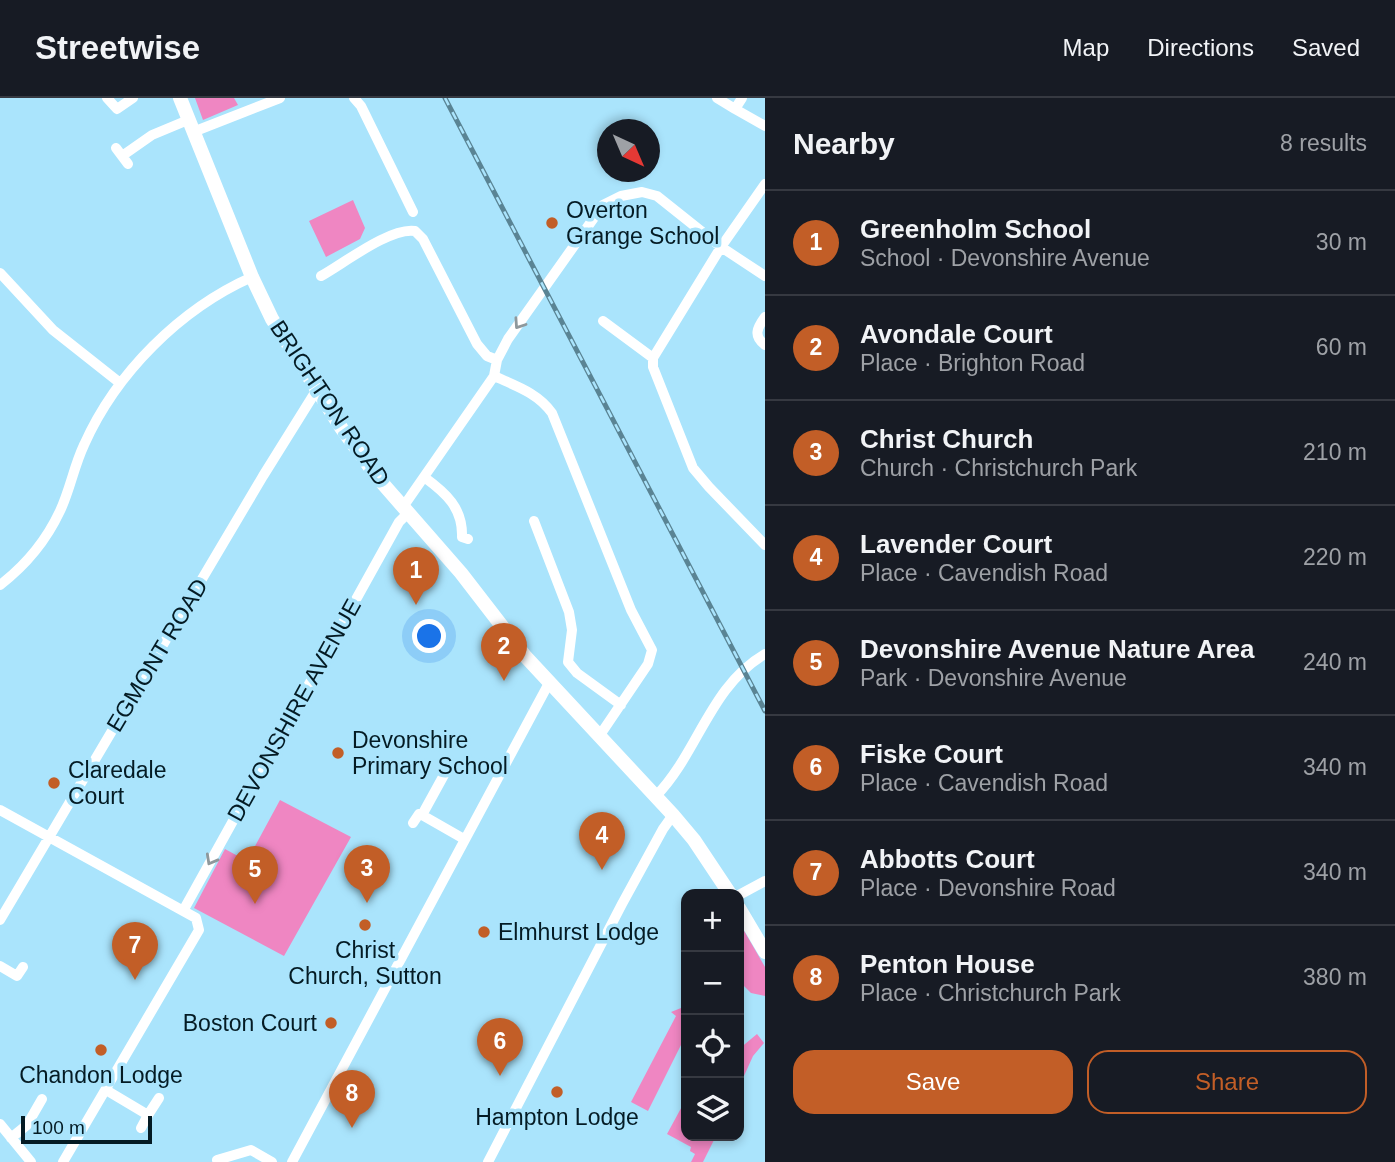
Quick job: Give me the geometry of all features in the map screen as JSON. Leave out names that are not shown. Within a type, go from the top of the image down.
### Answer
[{"type":"main road","name":"BRIGHTON ROAD","points":[[180,98],[252,277],[281,336],[316,391],[364,459],[406,510],[461,573],[549,683],[673,815],[694,840],[727,889]]},
{"type":"main road","points":[[744,916],[765,951]]},
{"type":"street","points":[[107,98],[117,109],[133,98]]},
{"type":"street","points":[[122,157],[152,135],[280,98]]},
{"type":"street","points":[[354,98],[361,106],[413,212]]},
{"type":"street","points":[[717,98],[765,127]]},
{"type":"street","points":[[735,109],[742,98]]},
{"type":"street","points":[[765,184],[721,247],[653,358],[653,367],[693,468],[765,545]]},
{"type":"street","points":[[600,735],[652,658],[652,650],[635,615],[606,532],[552,413],[539,398],[494,376],[499,356],[536,297],[603,205],[621,196],[642,192],[657,196],[721,247],[765,276]]},
{"type":"street","points":[[321,276],[367,246],[404,231],[415,231],[426,244],[477,344],[487,356],[499,356]]},
{"type":"street","points":[[0,273],[53,330],[120,383]]},
{"type":"street","points":[[3,579],[35,554],[60,510],[84,444],[120,383],[155,345],[196,309],[252,277]]},
{"type":"street","points":[[765,317],[756,330],[757,337],[765,345]]},
{"type":"street","points":[[603,321],[653,358]]},
{"type":"street","name":"DEVONSHIRE AVENUE","points":[[183,911],[424,477],[494,376]]},
{"type":"street","name":"EGMONT ROAD","points":[[0,920],[316,391]]},
{"type":"street","points":[[424,477],[455,504],[461,522],[462,537],[468,539]]},
{"type":"street","points":[[534,521],[570,614],[572,630],[568,662],[577,673],[621,705]]},
{"type":"street","points":[[656,796],[668,782],[732,681],[765,654]]},
{"type":"street","points":[[292,1162],[549,683]]},
{"type":"street","points":[[450,764],[437,776],[416,816],[464,839]]},
{"type":"street","points":[[0,810],[196,918],[199,930],[63,1162]]},
{"type":"street","points":[[488,1162],[622,904],[673,815]]},
{"type":"street","points":[[744,892],[765,881]]},
{"type":"street","points":[[0,966],[20,972],[29,984]]},
{"type":"street","points":[[106,1090],[149,1115]]},
{"type":"street","points":[[141,1128],[159,1098]]},
{"type":"street","points":[[11,1138],[27,1125],[42,1099]]},
{"type":"street","points":[[0,1124],[31,1162]]},
{"type":"street","points":[[218,1160],[251,1150],[272,1162]]},
{"type":"shaded area","points":[[195,98],[234,98],[238,105],[203,120]]},
{"type":"shaded area","points":[[353,200],[365,228],[360,239],[326,257],[309,221]]},
{"type":"shaded area","points":[[280,800],[351,837],[284,956],[194,908],[225,849],[247,861]]},
{"type":"shaded area","points":[[744,931],[765,967],[765,996],[751,993],[744,986]]},
{"type":"shaded area","points":[[681,1008],[681,1045],[648,1111],[631,1102],[676,1016],[671,1012]]},
{"type":"shaded area","points":[[757,1034],[764,1043],[753,1056],[744,1076],[744,1045]]},
{"type":"shaded area","points":[[681,1108],[681,1141],[714,1141],[703,1162],[691,1162],[695,1154],[690,1151],[691,1147],[667,1134]]},
{"type":"railway","points":[[445,98],[765,711]]},
{"type":"place","name":"Overton Grange School","points":[[552,223]]},
{"type":"place","name":"Greenholm School","points":[[416,605]]},
{"type":"place","name":"Avondale Court","points":[[504,681]]},
{"type":"place","name":"Devonshire Primary School","points":[[338,753]]},
{"type":"place","name":"Claredale Court","points":[[54,783]]},
{"type":"place","name":"Lavender Court","points":[[602,870]]},
{"type":"place","name":"Christ Church","points":[[367,903]]},
{"type":"place","name":"Devonshire Avenue Nature Area","points":[[255,904]]},
{"type":"place","name":"Christ Church, Sutton","points":[[365,925]]},
{"type":"place","name":"Elmhurst Lodge","points":[[484,932]]},
{"type":"place","name":"Abbotts Court","points":[[135,980]]},
{"type":"place","name":"Boston Court","points":[[331,1023]]},
{"type":"place","name":"Chandon Lodge","points":[[101,1050]]},
{"type":"place","name":"Fiske Court","points":[[500,1076]]},
{"type":"place","name":"Hampton Lodge","points":[[557,1092]]},
{"type":"place","name":"Penton House","points":[[352,1128]]}]
